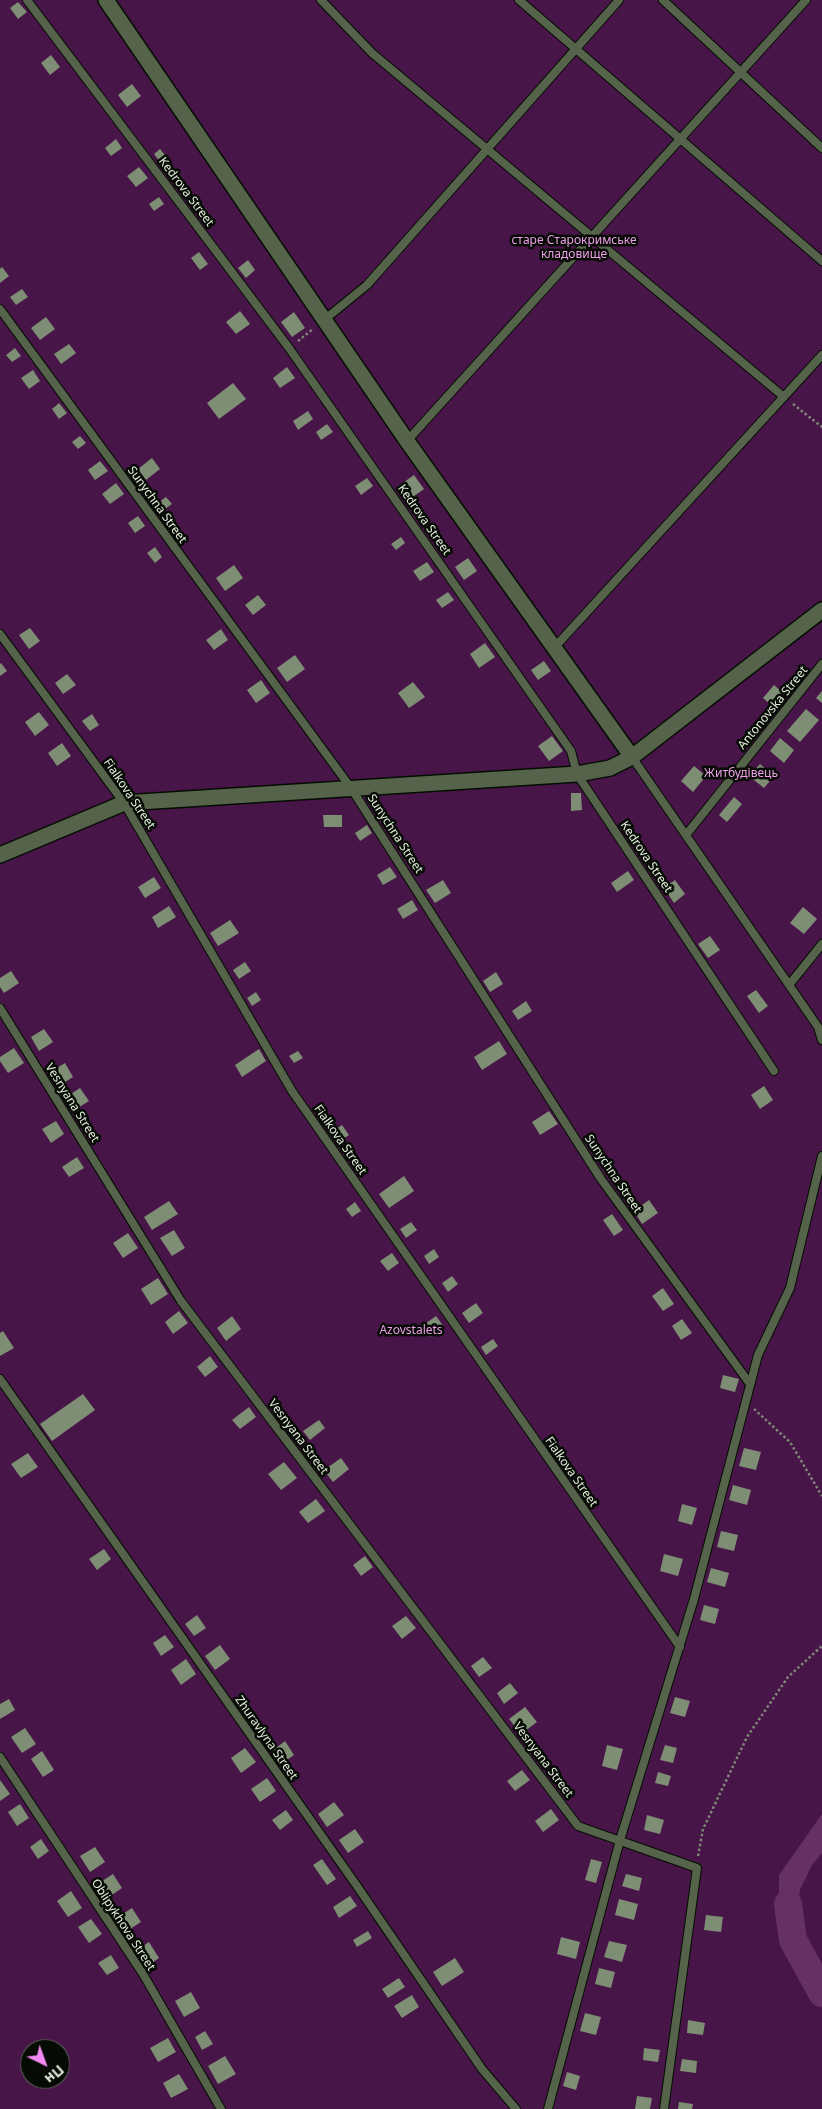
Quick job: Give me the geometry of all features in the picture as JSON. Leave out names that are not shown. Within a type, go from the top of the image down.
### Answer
[{"type":"street","points":[[106,0],[407,441],[632,757]]},
{"type":"street","points":[[0,855],[124,803],[577,774],[610,768],[632,757],[822,610]]},
{"type":"lane","name":"Kedrova Street","points":[[27,0],[289,348],[571,751],[577,774],[774,1071]]},
{"type":"lane","points":[[321,0],[372,53],[593,235],[784,396]]},
{"type":"lane","points":[[519,0],[822,261]]},
{"type":"lane","points":[[324,320],[367,285],[619,0]]},
{"type":"lane","points":[[663,0],[822,148]]},
{"type":"lane","points":[[407,441],[806,0]]},
{"type":"lane","name":"Sunychna Street","points":[[0,310],[351,788],[601,1179],[750,1384]]},
{"type":"lane","points":[[554,648],[822,356]]},
{"type":"lane","name":"Fialkova Street","points":[[0,634],[124,803],[292,1091],[680,1647]]},
{"type":"lane","name":"Antonovska Street","points":[[686,835],[822,664]]},
{"type":"lane","points":[[632,757],[818,1027],[822,1040]]},
{"type":"lane","points":[[789,985],[822,944]]},
{"type":"lane","name":"Vesnyana Street","points":[[0,1008],[182,1300],[578,1826],[697,1868]]},
{"type":"lane","points":[[548,2109],[620,1840],[680,1647],[758,1355],[790,1288],[822,1156]]},
{"type":"lane","name":"Zhuravlyna Street","points":[[0,1379],[352,1878],[482,2069],[516,2109]]},
{"type":"lane","name":"Oblipykhova Street","points":[[0,1757],[143,1974],[221,2109]]},
{"type":"lane","points":[[664,2109],[697,1868]]},
{"type":"path","points":[[289,348],[324,320]]},
{"type":"path","points":[[784,396],[822,427]]},
{"type":"path","points":[[746,1402],[790,1442],[822,1496]]},
{"type":"path","points":[[697,1868],[698,1851],[704,1830],[747,1737],[788,1677],[822,1646]]},
{"type":"green space","name":"Azovstalets","points":[[0,0],[822,0],[822,2109],[0,2109]]},
{"type":"shaded area","points":[[822,1814],[822,1853],[812,1865],[800,1890],[793,1940],[779,1898],[779,1875]]},
{"type":"building","points":[[18,2],[27,12],[18,19],[10,8]]},
{"type":"building","points":[[51,55],[60,67],[50,75],[41,63]]},
{"type":"building","points":[[132,84],[141,96],[127,107],[118,95]]},
{"type":"building","points":[[116,139],[122,148],[111,156],[105,148]]},
{"type":"building","points":[[160,149],[169,160],[163,166],[154,154]]},
{"type":"building","points":[[139,167],[148,178],[136,187],[127,176]]},
{"type":"building","points":[[159,197],[164,204],[154,211],[149,204]]},
{"type":"building","points":[[199,252],[208,264],[200,270],[191,258]]},
{"type":"building","points":[[248,260],[255,270],[246,278],[238,268]]},
{"type":"building","points":[[2,267],[9,276],[0,283],[0,269]]},
{"type":"building","points":[[22,289],[28,297],[16,305],[10,297]]},
{"type":"building","points":[[240,311],[250,324],[236,334],[226,322]]},
{"type":"building","points":[[294,312],[305,328],[292,337],[281,322]]},
{"type":"building","points":[[46,317],[55,329],[40,340],[31,328]]},
{"type":"building","points":[[69,344],[76,353],[61,364],[54,354]]},
{"type":"building","points":[[15,348],[21,356],[12,362],[6,355]]},
{"type":"building","points":[[287,367],[295,378],[280,388],[273,378]]},
{"type":"building","points":[[33,370],[40,381],[29,389],[21,378]]},
{"type":"building","points":[[233,383],[246,399],[219,419],[207,403]]},
{"type":"building","points":[[59,403],[67,413],[59,419],[52,409]]},
{"type":"building","points":[[308,411],[313,419],[298,430],[293,421]]},
{"type":"building","points":[[327,424],[333,432],[321,440],[316,432]]},
{"type":"building","points":[[80,436],[86,443],[78,449],[72,442]]},
{"type":"building","points":[[152,458],[160,469],[146,480],[138,469]]},
{"type":"building","points":[[100,461],[108,471],[95,480],[88,470]]},
{"type":"building","points":[[414,475],[424,489],[407,501],[397,487]]},
{"type":"building","points":[[367,478],[373,486],[361,495],[355,486]]},
{"type":"building","points":[[116,483],[124,494],[110,504],[102,494]]},
{"type":"building","points":[[166,497],[172,504],[165,509],[159,502]]},
{"type":"building","points":[[138,516],[145,526],[135,533],[128,523]]},
{"type":"building","points":[[401,537],[405,543],[396,550],[391,544]]},
{"type":"building","points":[[155,547],[162,557],[155,563],[147,553]]},
{"type":"building","points":[[468,558],[477,571],[464,580],[455,567]]},
{"type":"building","points":[[427,562],[434,572],[420,581],[413,571]]},
{"type":"building","points":[[234,565],[243,578],[225,591],[216,578]]},
{"type":"building","points":[[448,592],[454,600],[442,608],[436,600]]},
{"type":"building","points":[[258,595],[266,605],[253,615],[245,605]]},
{"type":"building","points":[[30,628],[40,641],[29,649],[19,635]]},
{"type":"building","points":[[221,629],[228,640],[214,650],[206,640]]},
{"type":"building","points":[[485,643],[495,657],[479,668],[470,654]]},
{"type":"building","points":[[295,655],[305,669],[287,682],[277,668]]},
{"type":"building","points":[[544,661],[551,671],[538,680],[531,670]]},
{"type":"building","points":[[0,664],[7,671],[0,676]]},
{"type":"building","points":[[67,674],[76,685],[63,694],[55,683]]},
{"type":"building","points":[[261,680],[270,693],[256,703],[247,690]]},
{"type":"building","points":[[413,682],[425,697],[409,708],[398,693]]},
{"type":"building","points":[[774,685],[782,692],[771,705],[763,698]]},
{"type":"building","points":[[822,691],[822,703],[816,698]]},
{"type":"building","points":[[806,709],[819,720],[800,742],[787,731]]},
{"type":"building","points":[[39,712],[49,725],[35,736],[25,722]]},
{"type":"building","points":[[92,714],[99,725],[90,731],[82,721]]},
{"type":"building","points":[[552,736],[563,751],[549,761],[538,746]]},
{"type":"building","points":[[780,738],[794,750],[784,763],[770,751]]},
{"type":"building","points":[[62,743],[71,756],[57,766],[48,753]]},
{"type":"building","points":[[760,764],[774,776],[764,788],[749,776]]},
{"type":"building","points":[[694,766],[706,776],[693,792],[681,781]]},
{"type":"building","points":[[571,793],[581,793],[582,810],[571,811]]},
{"type":"building","points":[[734,797],[742,804],[727,822],[719,815]]},
{"type":"building","points":[[323,815],[342,815],[342,827],[324,827]]},
{"type":"building","points":[[367,825],[372,833],[360,841],[355,833]]},
{"type":"building","points":[[390,867],[397,877],[383,885],[377,875]]},
{"type":"building","points":[[628,871],[634,880],[617,892],[611,883]]},
{"type":"building","points":[[154,877],[161,888],[145,898],[138,887]]},
{"type":"building","points":[[443,880],[451,893],[435,903],[426,890]]},
{"type":"building","points":[[675,880],[685,894],[674,903],[664,888]]},
{"type":"building","points":[[412,900],[418,910],[403,919],[397,909]]},
{"type":"building","points":[[169,906],[176,917],[158,928],[152,917]]},
{"type":"building","points":[[803,907],[817,919],[804,934],[790,923]]},
{"type":"building","points":[[230,920],[239,933],[218,946],[210,933]]},
{"type":"building","points":[[710,936],[720,950],[708,958],[698,944]]},
{"type":"building","points":[[245,962],[251,971],[239,979],[233,970]]},
{"type":"building","points":[[11,971],[19,983],[4,993],[0,987],[0,978]]},
{"type":"building","points":[[496,972],[503,984],[490,992],[483,981]]},
{"type":"building","points":[[756,990],[768,1006],[759,1013],[747,996]]},
{"type":"building","points":[[256,992],[261,1000],[252,1006],[247,998]]},
{"type":"building","points":[[526,1001],[532,1011],[518,1020],[512,1011]]},
{"type":"building","points":[[44,1029],[53,1042],[39,1051],[31,1037]]},
{"type":"building","points":[[499,1041],[507,1054],[482,1070],[474,1057]]},
{"type":"building","points":[[14,1048],[24,1063],[8,1073],[0,1061],[0,1057]]},
{"type":"building","points":[[259,1049],[266,1061],[242,1077],[235,1065]]},
{"type":"building","points":[[298,1051],[303,1058],[294,1063],[289,1056]]},
{"type":"building","points":[[65,1063],[73,1077],[59,1086],[50,1072]]},
{"type":"building","points":[[764,1086],[773,1100],[760,1109],[751,1095]]},
{"type":"building","points":[[80,1088],[89,1101],[73,1111],[65,1098]]},
{"type":"building","points":[[549,1111],[558,1124],[540,1135],[532,1122]]},
{"type":"building","points":[[56,1121],[64,1134],[51,1143],[42,1129]]},
{"type":"building","points":[[342,1125],[349,1135],[343,1139],[336,1129]]},
{"type":"building","points":[[77,1157],[84,1168],[69,1177],[62,1167]]},
{"type":"building","points":[[404,1176],[414,1191],[389,1208],[379,1194]]},
{"type":"building","points":[[649,1200],[658,1213],[642,1224],[634,1211]]},
{"type":"building","points":[[169,1201],[178,1214],[152,1230],[144,1217]]},
{"type":"building","points":[[355,1202],[361,1211],[352,1217],[346,1209]]},
{"type":"building","points":[[612,1214],[623,1230],[614,1236],[603,1220]]},
{"type":"building","points":[[411,1222],[417,1230],[406,1238],[400,1229]]},
{"type":"building","points":[[174,1230],[185,1248],[172,1256],[160,1238]]},
{"type":"building","points":[[128,1233],[138,1248],[123,1258],[113,1243]]},
{"type":"building","points":[[434,1249],[439,1257],[429,1264],[424,1256]]},
{"type":"building","points":[[392,1253],[399,1263],[388,1271],[380,1261]]},
{"type":"building","points":[[452,1276],[458,1284],[448,1292],[442,1283]]},
{"type":"building","points":[[158,1278],[168,1294],[151,1305],[141,1289]]},
{"type":"building","points":[[663,1288],[674,1304],[663,1311],[652,1296]]},
{"type":"building","points":[[476,1303],[483,1313],[469,1323],[462,1313]]},
{"type":"building","points":[[179,1311],[188,1323],[173,1334],[165,1322]]},
{"type":"building","points":[[232,1316],[241,1329],[226,1341],[217,1328]]},
{"type":"building","points":[[436,1316],[444,1327],[430,1337],[422,1326]]},
{"type":"building","points":[[682,1319],[692,1333],[681,1340],[672,1326]]},
{"type":"building","points":[[3,1331],[14,1348],[0,1356],[0,1333]]},
{"type":"building","points":[[493,1339],[498,1346],[486,1355],[481,1347]]},
{"type":"building","points":[[210,1356],[218,1367],[205,1377],[197,1367]]},
{"type":"building","points":[[723,1375],[739,1379],[735,1392],[720,1388]]},
{"type":"building","points":[[83,1394],[95,1410],[52,1441],[40,1424]]},
{"type":"building","points":[[249,1407],[256,1417],[240,1429],[232,1420]]},
{"type":"building","points":[[319,1420],[325,1428],[310,1440],[303,1431]]},
{"type":"building","points":[[744,1448],[761,1452],[756,1470],[739,1466]]},
{"type":"building","points":[[28,1453],[38,1467],[21,1478],[11,1464]]},
{"type":"building","points":[[341,1458],[349,1469],[333,1482],[324,1470]]},
{"type":"building","points":[[284,1462],[297,1478],[281,1490],[268,1474]]},
{"type":"building","points":[[733,1485],[751,1490],[747,1505],[729,1500]]},
{"type":"building","points":[[316,1499],[325,1511],[308,1523],[299,1512]]},
{"type":"building","points":[[682,1504],[697,1508],[692,1525],[678,1521]]},
{"type":"building","points":[[721,1531],[738,1535],[734,1551],[717,1547]]},
{"type":"building","points":[[104,1549],[111,1559],[97,1570],[89,1559]]},
{"type":"building","points":[[664,1554],[683,1559],[678,1576],[660,1571]]},
{"type":"building","points":[[365,1556],[373,1567],[361,1576],[353,1565]]},
{"type":"building","points":[[711,1568],[729,1573],[725,1587],[707,1582]]},
{"type":"building","points":[[704,1605],[719,1609],[715,1624],[700,1620]]},
{"type":"building","points":[[197,1615],[206,1628],[194,1636],[185,1624]]},
{"type":"building","points":[[406,1616],[416,1628],[402,1639],[392,1626]]},
{"type":"building","points":[[165,1635],[174,1647],[161,1656],[153,1643]]},
{"type":"building","points":[[220,1645],[230,1659],[215,1670],[205,1656]]},
{"type":"building","points":[[483,1657],[492,1668],[479,1677],[471,1666]]},
{"type":"building","points":[[186,1659],[196,1674],[181,1685],[171,1670]]},
{"type":"building","points":[[510,1683],[518,1693],[504,1704],[497,1693]]},
{"type":"building","points":[[675,1697],[690,1701],[685,1717],[670,1713]]},
{"type":"building","points":[[9,1699],[15,1710],[0,1719],[0,1704]]},
{"type":"building","points":[[525,1707],[537,1722],[521,1734],[509,1719]]},
{"type":"building","points":[[25,1728],[36,1744],[22,1753],[11,1737]]},
{"type":"building","points":[[285,1741],[294,1755],[281,1764],[272,1751]]},
{"type":"building","points":[[607,1745],[623,1749],[617,1770],[602,1766]]},
{"type":"building","points":[[665,1745],[677,1748],[673,1763],[660,1760]]},
{"type":"building","points":[[245,1748],[256,1762],[241,1773],[231,1758]]},
{"type":"building","points":[[42,1751],[54,1770],[43,1777],[31,1759]]},
{"type":"building","points":[[522,1770],[530,1780],[515,1791],[507,1781]]},
{"type":"building","points":[[658,1772],[671,1776],[668,1786],[655,1783]]},
{"type":"building","points":[[267,1778],[276,1791],[260,1802],[251,1789]]},
{"type":"building","points":[[0,1780],[10,1794],[0,1801]]},
{"type":"building","points":[[334,1802],[344,1815],[327,1827],[318,1814]]},
{"type":"building","points":[[20,1804],[29,1818],[17,1826],[8,1812]]},
{"type":"building","points":[[551,1809],[559,1820],[543,1832],[535,1821]]},
{"type":"building","points":[[286,1810],[293,1820],[280,1830],[272,1820]]},
{"type":"building","points":[[647,1815],[664,1820],[660,1834],[644,1830]]},
{"type":"building","points":[[355,1829],[364,1842],[348,1853],[339,1840]]},
{"type":"building","points":[[41,1839],[49,1851],[38,1859],[30,1847]]},
{"type":"building","points":[[95,1847],[105,1862],[90,1872],[80,1856]]},
{"type":"building","points":[[322,1859],[336,1879],[327,1885],[313,1865]]},
{"type":"building","points":[[591,1859],[602,1862],[596,1883],[585,1880]]},
{"type":"building","points":[[113,1874],[122,1888],[109,1897],[99,1883]]},
{"type":"building","points":[[626,1874],[642,1878],[639,1891],[622,1886]]},
{"type":"building","points":[[71,1891],[82,1908],[68,1917],[57,1901]]},
{"type":"building","points":[[350,1896],[357,1906],[339,1918],[333,1907]]},
{"type":"building","points":[[619,1899],[638,1904],[634,1920],[615,1915]]},
{"type":"building","points":[[132,1908],[141,1922],[127,1931],[118,1917]]},
{"type":"building","points":[[706,1915],[723,1917],[721,1932],[704,1930]]},
{"type":"building","points":[[91,1919],[102,1934],[89,1943],[78,1927]]},
{"type":"building","points":[[368,1931],[372,1938],[357,1947],[353,1940]]},
{"type":"building","points":[[561,1937],[580,1942],[576,1959],[557,1954]]},
{"type":"building","points":[[609,1941],[627,1945],[622,1962],[604,1957]]},
{"type":"building","points":[[149,1942],[159,1958],[149,1965],[139,1949]]},
{"type":"building","points":[[111,1955],[119,1968],[107,1975],[98,1963]]},
{"type":"building","points":[[455,1958],[464,1972],[442,1986],[433,1972]]},
{"type":"building","points":[[599,1968],[615,1972],[611,1988],[595,1984]]},
{"type":"building","points":[[399,1978],[405,1987],[388,1998],[382,1989]]},
{"type":"building","points":[[191,1992],[200,2008],[184,2017],[175,2001]]},
{"type":"building","points":[[412,1995],[419,2007],[402,2018],[394,2006]]},
{"type":"building","points":[[585,2013],[601,2017],[596,2035],[580,2031]]},
{"type":"building","points":[[688,2020],[705,2023],[703,2035],[687,2033]]},
{"type":"building","points":[[205,2031],[213,2044],[202,2050],[195,2037]]},
{"type":"building","points":[[168,2038],[176,2052],[158,2062],[150,2048]]},
{"type":"building","points":[[644,2048],[660,2050],[658,2062],[643,2060]]},
{"type":"building","points":[[225,2056],[236,2074],[218,2084],[208,2066]]},
{"type":"building","points":[[682,2059],[697,2061],[696,2073],[680,2071]]},
{"type":"building","points":[[567,2072],[580,2076],[576,2090],[563,2086]]},
{"type":"building","points":[[179,2074],[188,2089],[171,2098],[163,2083]]},
{"type":"building","points":[[637,2096],[652,2098],[650,2109],[635,2109]]},
{"type":"building","points":[[679,2102],[693,2104],[692,2109],[678,2109]]},
{"type":"waterway","points":[[788,1904],[793,1940],[822,1993]]},
{"type":"park label","name":"старе Старокримське кладовище","points":[[574,248]]},
{"type":"park label","name":"Житбудівець","points":[[741,774]]}]
